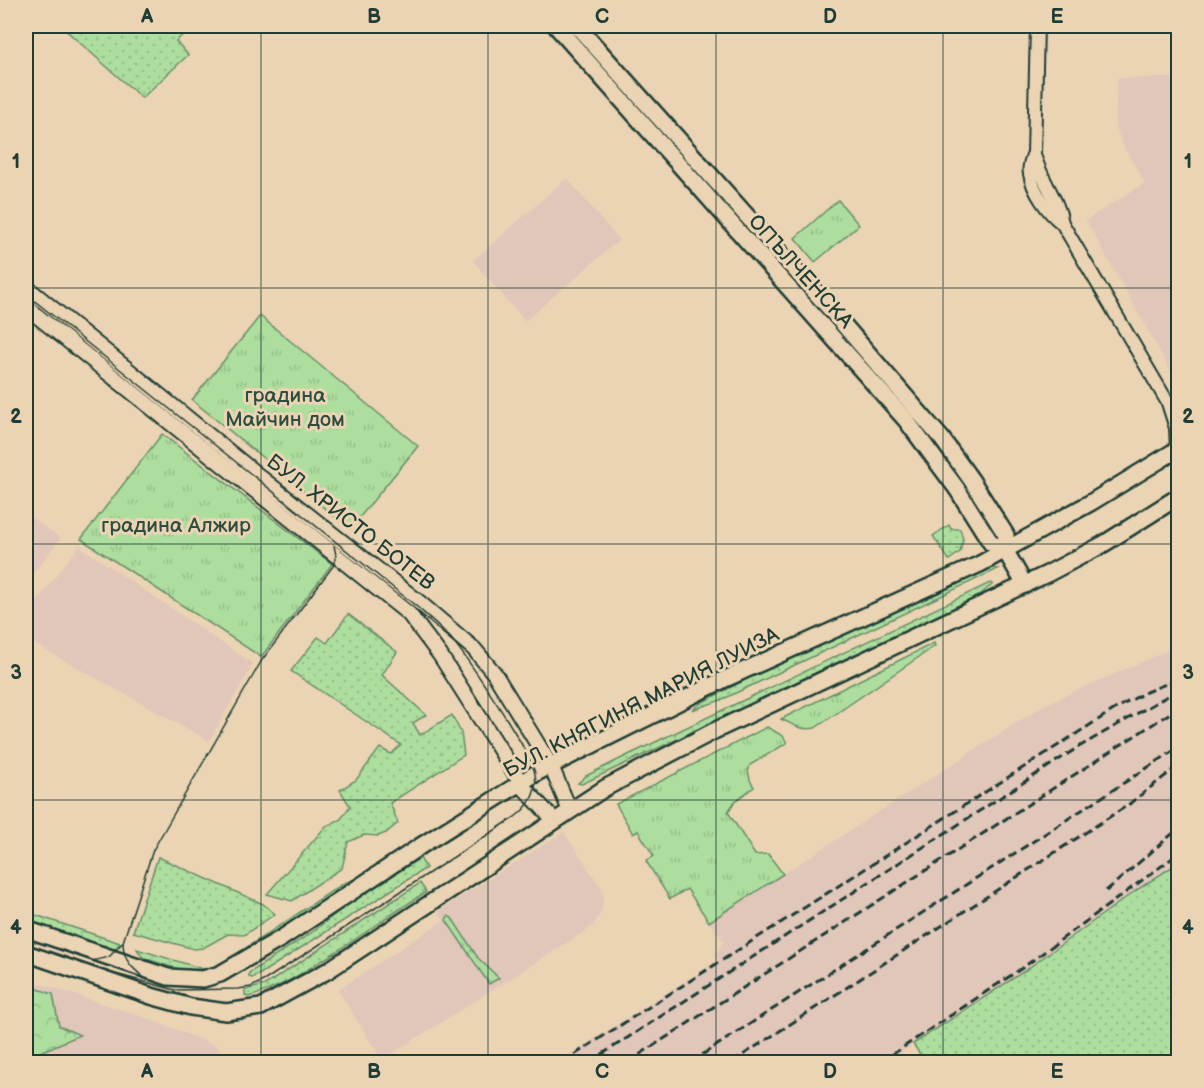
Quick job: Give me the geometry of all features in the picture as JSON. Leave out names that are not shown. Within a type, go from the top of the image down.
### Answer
[{"type":"main road","name":"ОПЪЛЧЕНСКА","points":[[556,26],[906,420],[957,489],[991,543],[1005,550]]},
{"type":"main road","name":"ОПЪЛЧЕНСКА","points":[[578,26],[808,283],[942,439],[1006,535],[1005,550],[1025,585]]},
{"type":"main road","name":"БУЛ. ХРИСТО БОТЕВ","points":[[26,287],[462,637],[494,673],[551,766],[570,811]]},
{"type":"main road","name":"БУЛ. ХРИСТО БОТЕВ","points":[[26,307],[410,614],[440,655],[521,783],[555,821]]},
{"type":"main road","name":"БУЛ. КНЯГИНЯ МАРИЯ ЛУИЗА","points":[[26,929],[168,977],[195,979],[212,977],[231,969],[282,938],[419,847],[551,766],[723,680],[953,577],[1090,503],[1178,449]]},
{"type":"main road","points":[[26,953],[174,1003],[226,1012],[261,1007],[327,971],[605,788],[714,731],[1025,585],[1102,545],[1179,497]]},
{"type":"street","points":[[1037,26],[1034,154],[1030,164],[1030,174],[1052,216],[1062,223],[1168,403],[1176,428],[1178,449]]},
{"type":"shaded area","points":[[1117,78],[1178,78],[1178,384],[1086,220],[1145,183],[1122,144],[1115,124]]},
{"type":"shaded area","points":[[567,178],[619,240],[525,321],[473,261]]},
{"type":"shaded area","points":[[26,514],[61,538],[26,582]]},
{"type":"shaded area","points":[[79,546],[253,664],[209,741],[26,639],[26,615]]},
{"type":"shaded area","points":[[1178,646],[1178,863],[1135,891],[1023,972],[888,1062],[558,1062],[718,960],[715,954],[724,942],[709,922],[1044,705]]},
{"type":"shaded area","points":[[564,832],[600,886],[604,898],[600,914],[593,926],[382,1060],[338,990],[444,920],[438,911]]},
{"type":"shaded area","points":[[26,979],[144,1017],[217,1046],[227,1062],[26,1062]]},
{"type":"green space","points":[[61,26],[193,26],[176,41],[188,55],[142,98]]},
{"type":"green space","points":[[838,200],[859,225],[815,262],[795,238]]},
{"type":"green space","name":"градина Майчин дом","points":[[260,316],[418,446],[350,529],[192,400]]},
{"type":"green space","name":"градина Алжир","points":[[162,434],[332,564],[261,657],[81,539]]},
{"type":"green space","points":[[949,525],[951,529],[960,529],[963,539],[960,552],[949,560],[933,536]]},
{"type":"green space","points":[[990,568],[998,569],[721,700],[692,710],[758,673]]},
{"type":"green space","points":[[990,583],[993,584],[976,598],[582,784],[578,783],[586,776],[624,757]]},
{"type":"green space","points":[[348,614],[397,652],[382,675],[426,715],[413,723],[420,735],[452,715],[461,733],[464,755],[390,803],[398,823],[386,833],[378,836],[364,835],[348,842],[342,868],[292,901],[267,894],[326,826],[341,819],[350,806],[340,790],[356,780],[380,748],[391,754],[401,745],[291,671],[318,637],[327,643]]},
{"type":"green space","points":[[934,643],[935,646],[815,728],[802,728],[781,719]]},
{"type":"green space","points":[[767,727],[783,736],[787,743],[750,765],[748,770],[754,787],[735,801],[728,812],[755,855],[768,854],[783,874],[709,922],[687,889],[670,899],[646,861],[654,856],[638,831],[633,834],[616,804]]},
{"type":"green space","points":[[158,857],[263,904],[275,914],[244,935],[228,934],[203,948],[194,949],[133,932]]},
{"type":"green space","points":[[420,858],[426,868],[260,974],[249,977],[249,973]]},
{"type":"green space","points":[[1178,863],[1178,1062],[925,1062],[913,1044],[1023,972],[1135,891]]},
{"type":"green space","points":[[358,878],[302,919],[216,969],[197,971],[169,966],[142,957],[137,949],[203,969],[220,965],[344,883]]},
{"type":"green space","points":[[420,883],[426,892],[334,953],[282,984],[259,994],[248,997],[245,995],[245,990],[265,985]]},
{"type":"green space","points":[[26,912],[120,943],[117,948],[113,949],[26,920]]},
{"type":"green space","points":[[448,916],[452,918],[478,958],[499,978],[489,984],[446,920]]},
{"type":"green space","points":[[26,985],[53,994],[59,1026],[80,1035],[26,1058]]},
{"type":"tram line","points":[[26,294],[443,630],[468,661],[510,725],[531,763],[536,781],[534,793],[524,809],[515,817],[251,987],[175,990],[112,973],[26,944]]},
{"type":"tram line","points":[[92,961],[109,957],[123,942],[153,850],[262,660],[333,566],[336,555],[334,546]]},
{"type":"tram line","points":[[123,942],[123,949],[130,964],[147,980]]},
{"type":"railway","points":[[563,1062],[1115,709],[1146,692],[1178,679]]},
{"type":"railway","points":[[590,1062],[1077,748],[1178,690]]},
{"type":"railway","points":[[628,1062],[1178,708]]},
{"type":"railway","points":[[691,1062],[1178,748]]},
{"type":"railway","points":[[732,1062],[1128,805],[1178,766]]},
{"type":"railway","points":[[1106,891],[1178,829]]},
{"type":"railway","points":[[881,1062],[1025,966],[1178,854]]}]
